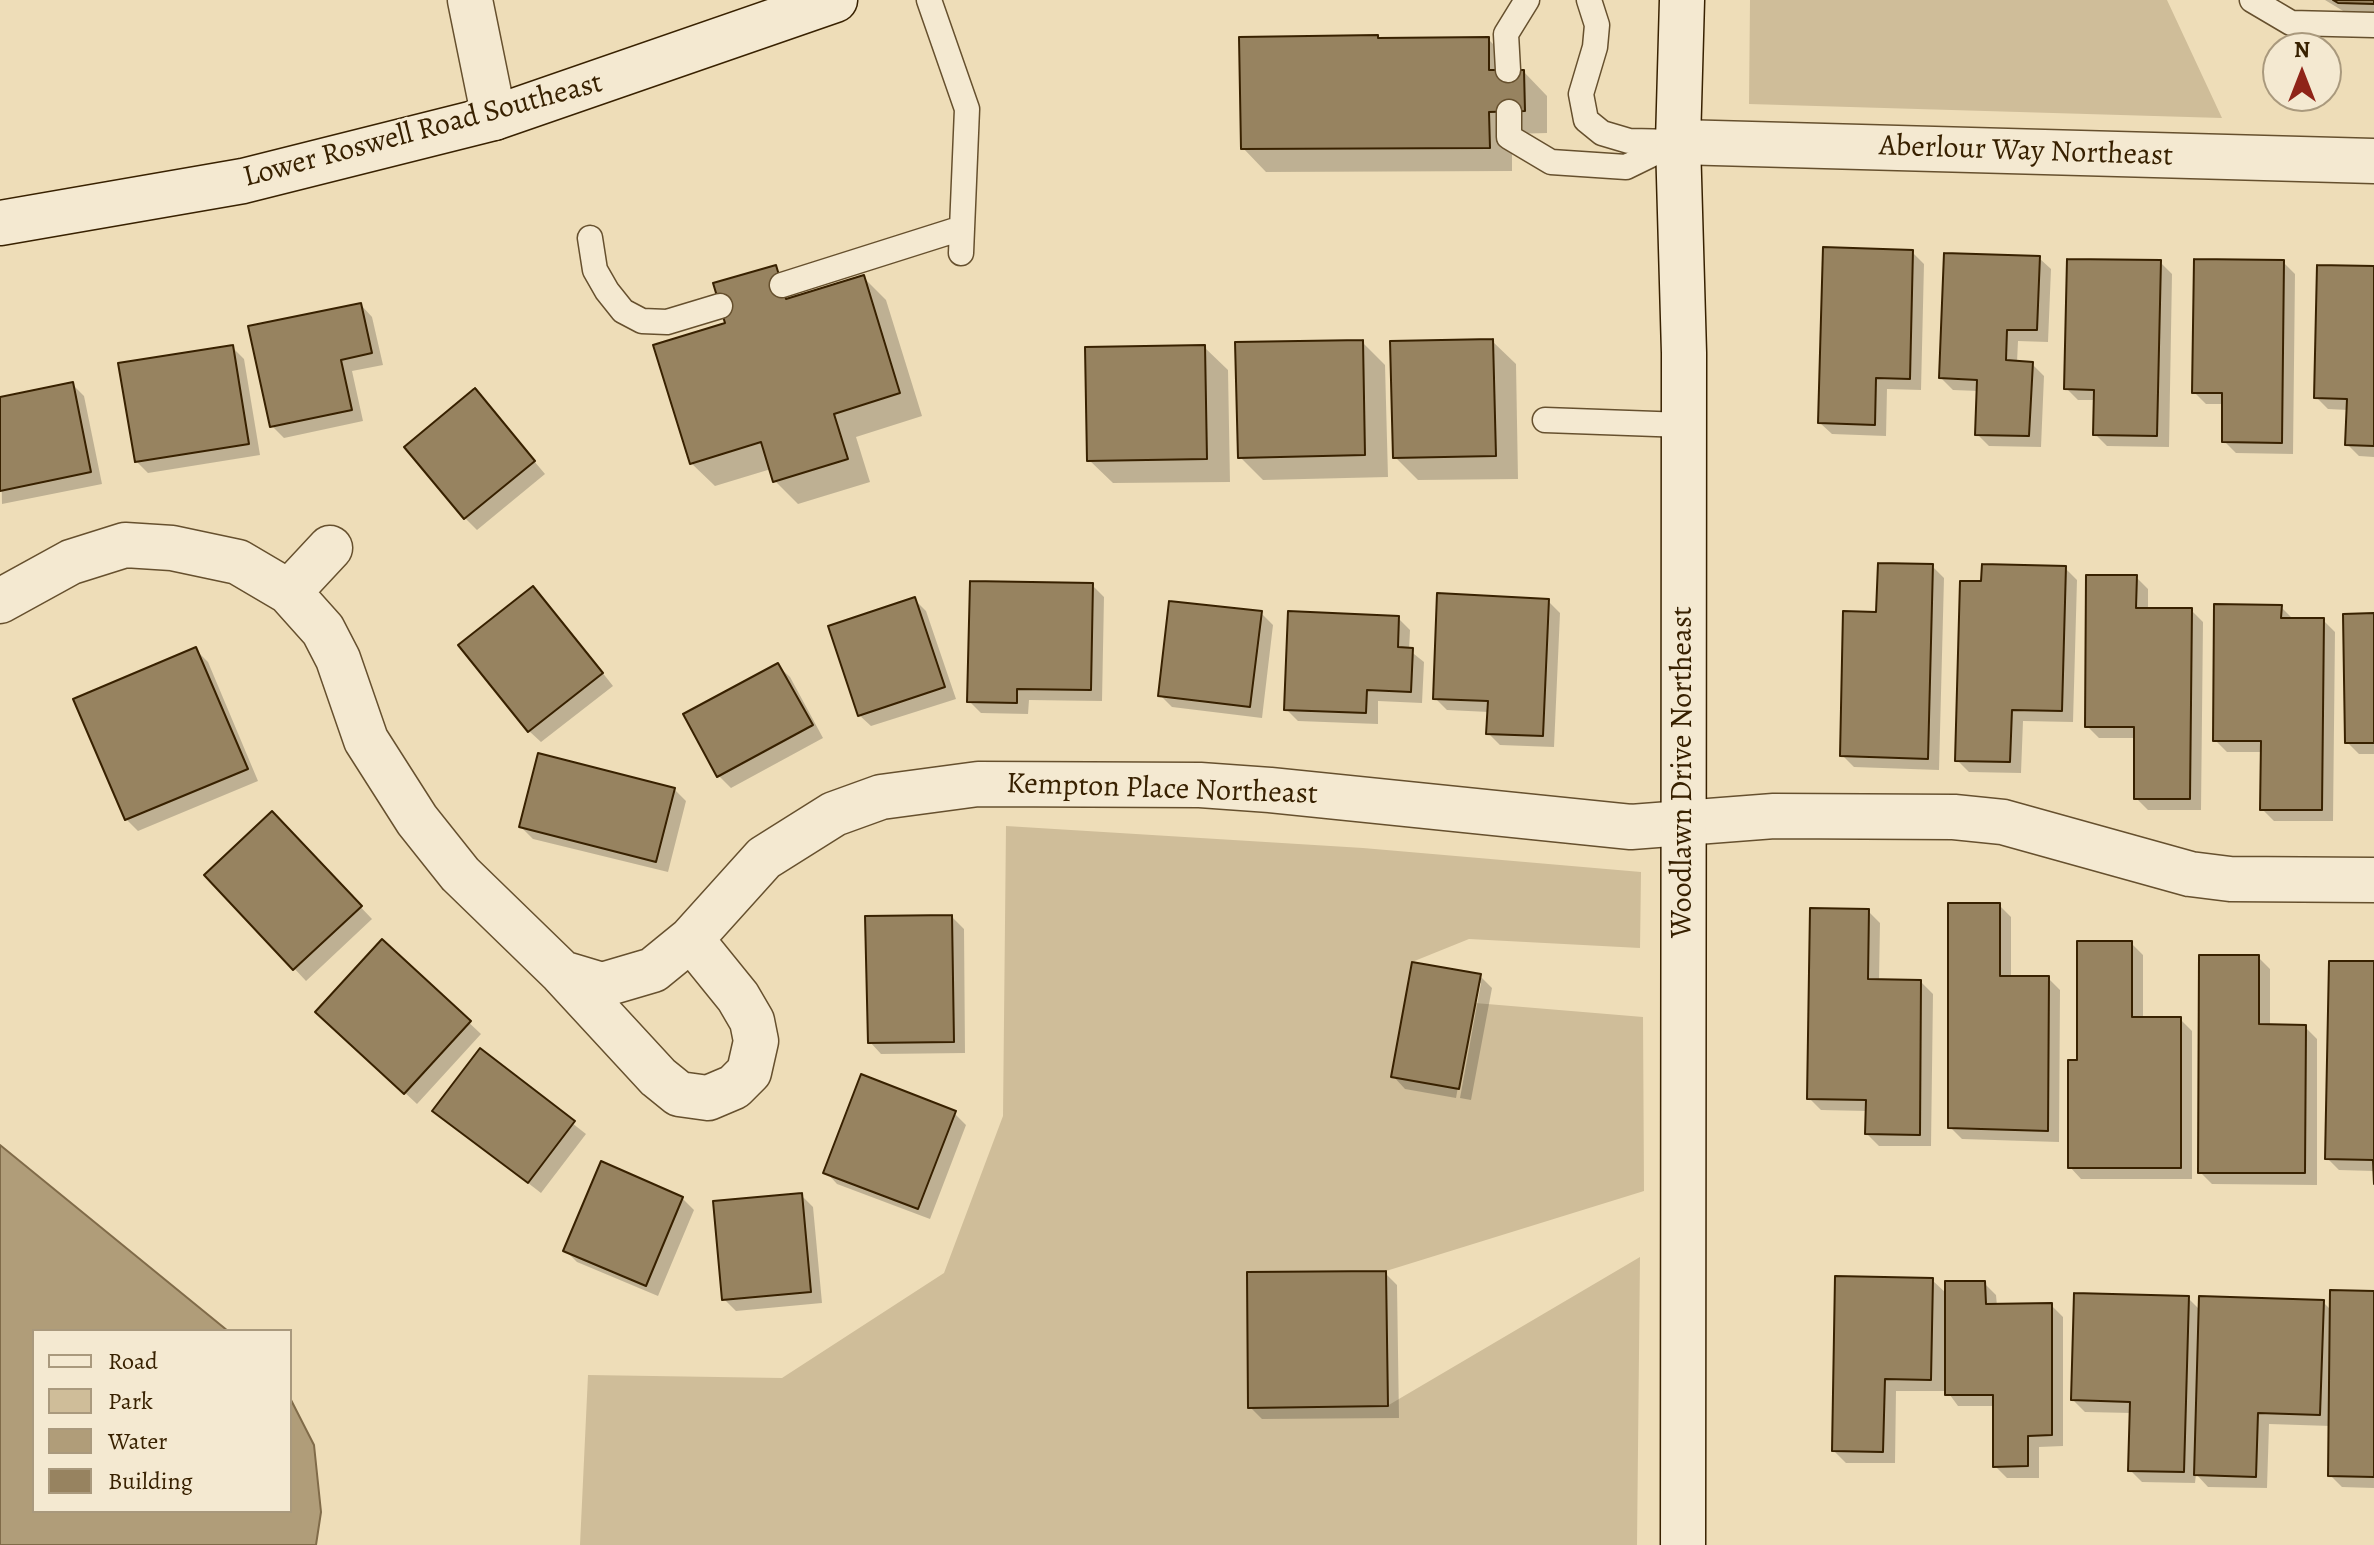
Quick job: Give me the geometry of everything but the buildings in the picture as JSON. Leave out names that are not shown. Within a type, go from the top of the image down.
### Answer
[{"type":"street","points":[[470,0],[494,118]]},
{"type":"street","name":"Lower Roswell Road Southeast","points":[[0,223],[243,181],[494,118],[635,72],[835,0]]},
{"type":"street","name":"Woodlawn Drive Northeast","points":[[1682,0],[1678,142],[1684,425],[1683,1545]]},
{"type":"street","name":"Aberlour Way Northeast","points":[[1678,142],[2374,161]]},
{"type":"street","name":"Kempton Place Northeast","points":[[0,601],[71,562],[125,545],[183,549],[238,562],[289,592],[323,630],[338,659],[366,740],[408,808],[460,874],[562,973],[658,1077],[679,1094],[708,1098],[734,1087],[749,1072],[756,1041],[752,1021],[738,997],[691,939]]},
{"type":"street","points":[[289,592],[330,548]]},
{"type":"street","name":"Kempton Place Northeast","points":[[562,973],[602,985],[653,970],[691,939],[764,858],[834,814],[881,797],[978,784],[1200,785],[1631,827],[1774,816],[1954,817],[2003,822],[2190,874],[2230,879],[2374,880]]},
{"type":"lane","points":[[929,0],[967,109],[961,253]]},
{"type":"lane","points":[[1508,70],[1506,34],[1527,0]]},
{"type":"lane","points":[[1589,0],[1597,25],[1595,47],[1581,94],[1586,120],[1602,133],[1629,141],[1678,142]]},
{"type":"lane","points":[[2252,0],[2291,23],[2374,25]]},
{"type":"lane","points":[[1509,112],[1509,137],[1551,162],[1626,167],[1678,142]]},
{"type":"lane","points":[[782,285],[962,228]]},
{"type":"lane","points":[[590,238],[595,270],[607,291],[623,311],[642,321],[667,322],[720,306]]},
{"type":"lane","points":[[1545,420],[1684,425]]},
{"type":"green space","points":[[1750,0],[2167,0],[2222,118],[1749,104]]},
{"type":"green space","points":[[1006,826],[1363,848],[1641,872],[1640,948],[1469,939],[1412,962],[1391,1077],[1459,1089],[1475,1003],[1643,1017],[1644,1191],[1386,1271],[1247,1273],[1248,1408],[1387,1406],[1640,1257],[1637,1545],[580,1545],[588,1375],[782,1378],[944,1273],[1003,1116]]},
{"type":"water","points":[[0,1145],[226,1329],[32,1329],[32,1513],[292,1513],[292,1402],[314,1445],[321,1512],[316,1545],[0,1545]]}]
